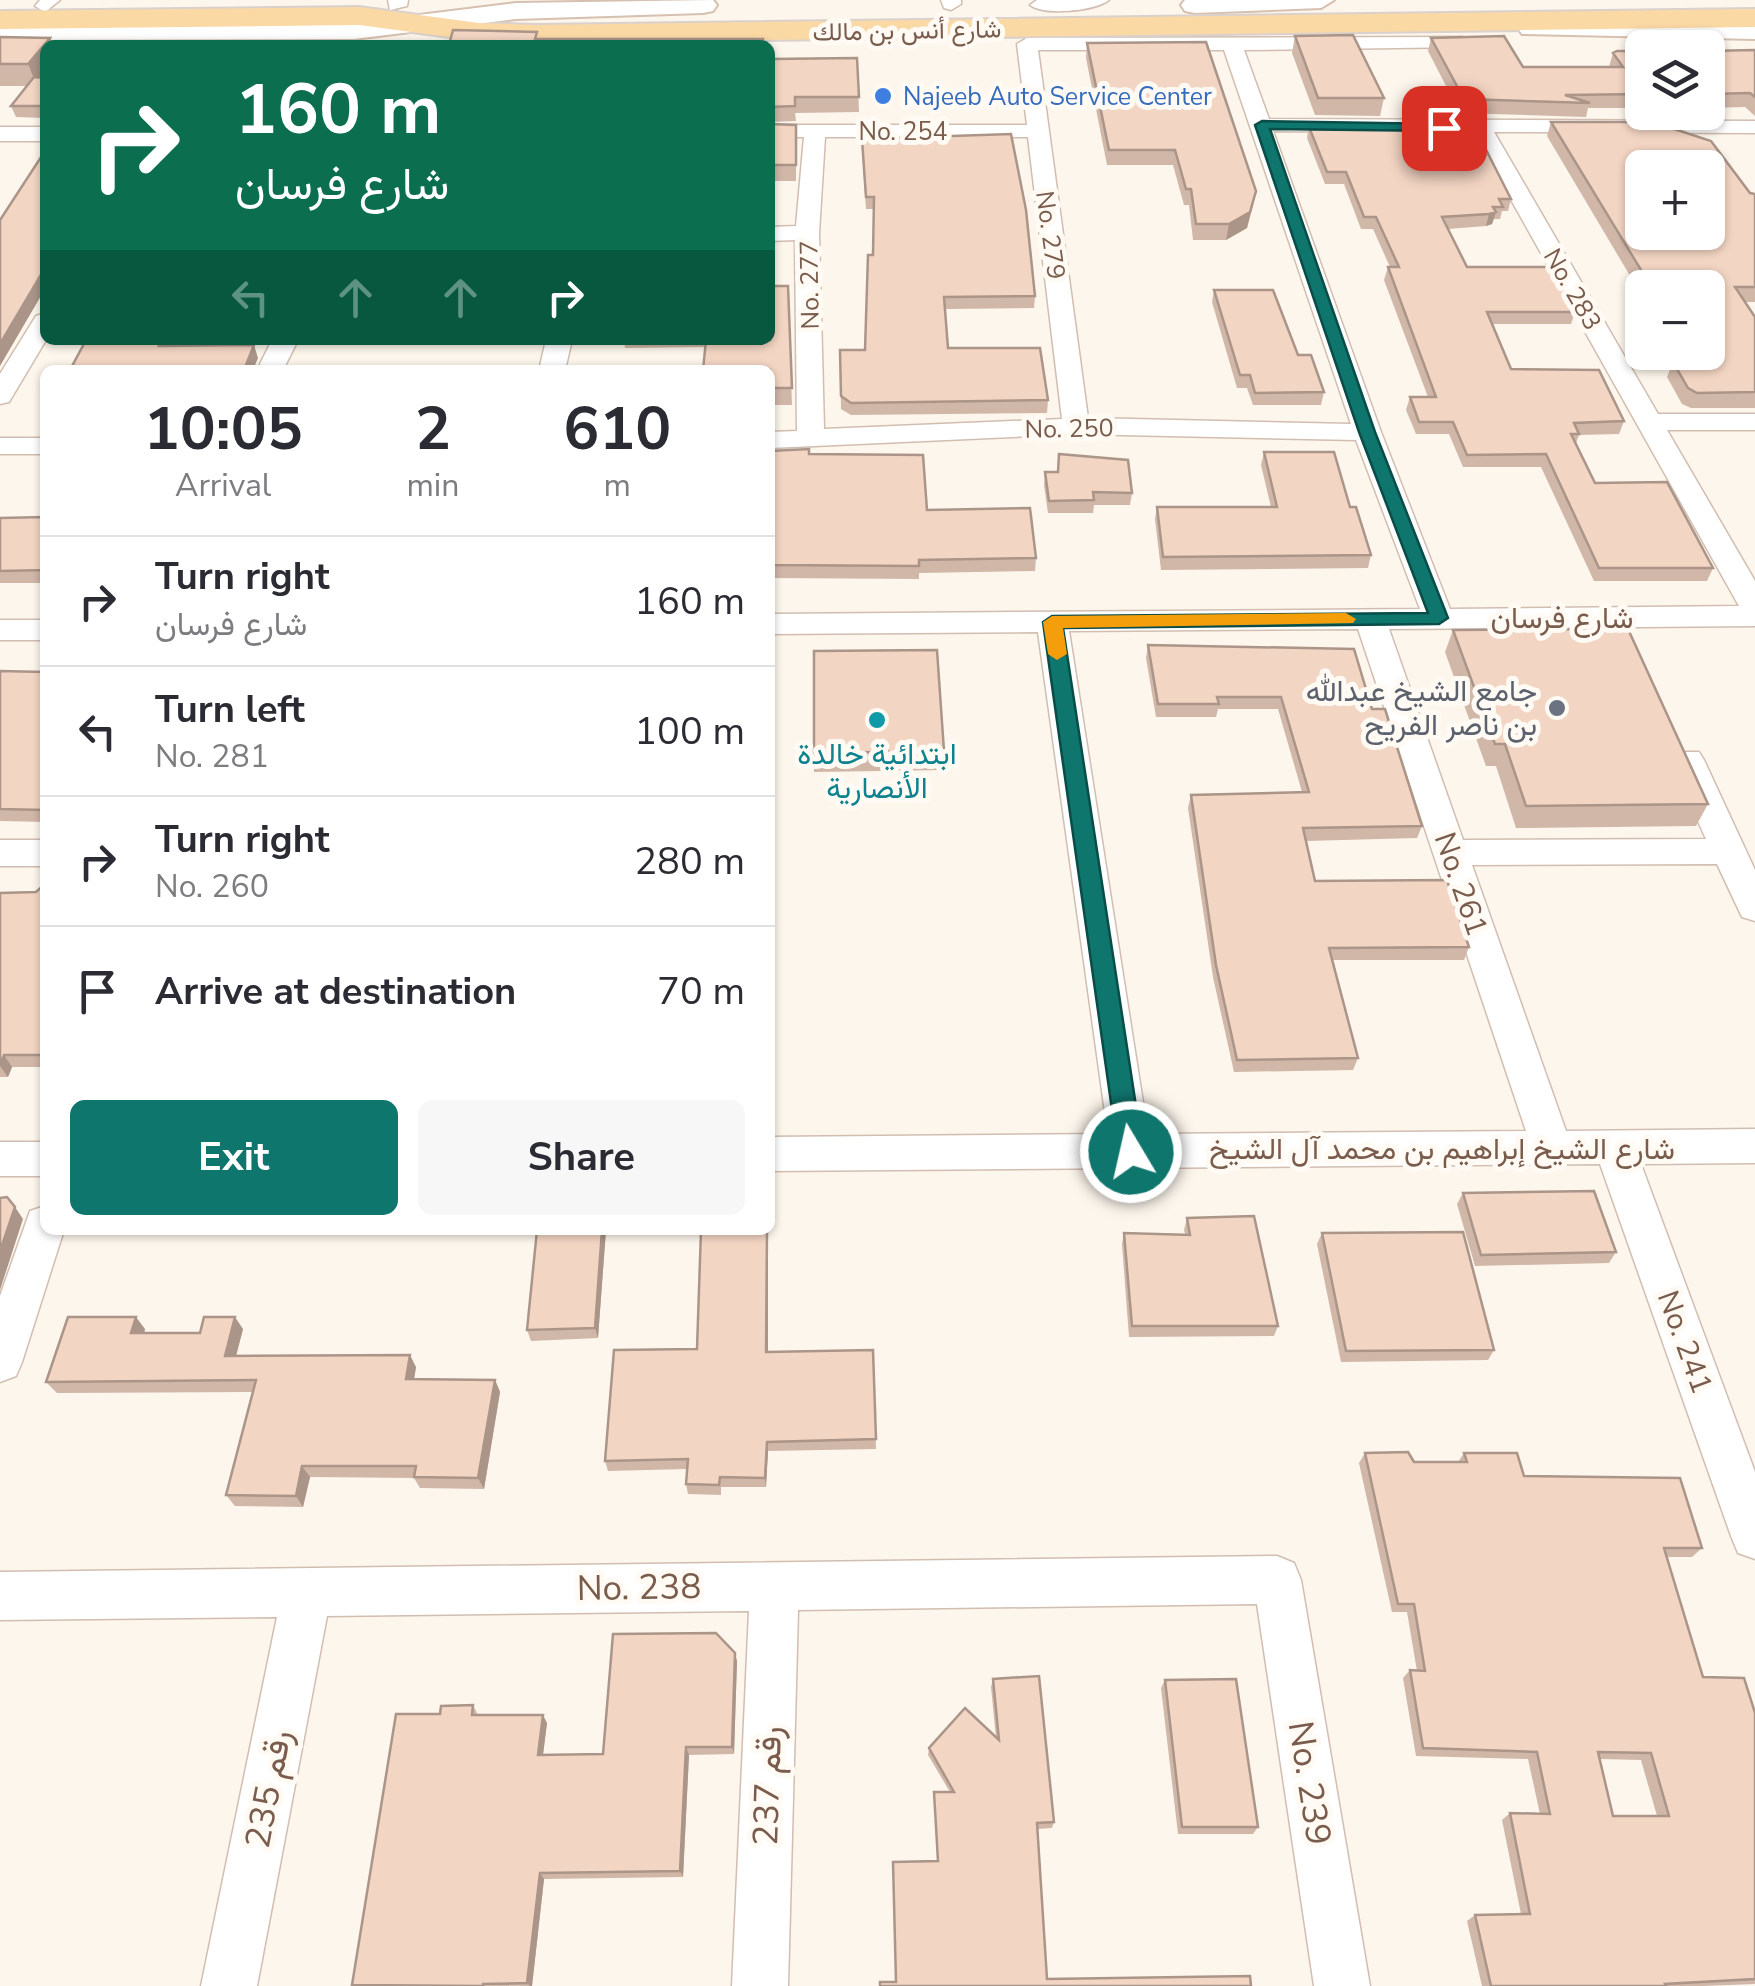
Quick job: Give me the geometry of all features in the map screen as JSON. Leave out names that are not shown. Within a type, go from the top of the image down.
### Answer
[{"type":"main road","points":[[1203,3],[1238,1],[1326,12],[1755,32]]},
{"type":"main road","name":"شارع أنس بن مالك","points":[[0,6],[48,3],[403,10],[604,2],[1755,4]]},
{"type":"main road","points":[[578,33],[542,22],[566,14],[803,4]]},
{"type":"main road","points":[[0,32],[354,31],[403,10],[703,5]]},
{"type":"main road","name":"شارع أنس بن مالك","points":[[0,20],[359,16],[403,10],[525,34],[1326,12],[1755,18]]},
{"type":"main road","points":[[499,40],[525,34]]},
{"type":"main road","points":[[0,42],[40,42]]},
{"type":"street","points":[[1040,4],[1099,0]]},
{"type":"street","points":[[1439,618],[1367,432],[1232,44],[1462,43]]},
{"type":"street","name":"No. 279","points":[[1076,426],[1027,44],[1232,44]]},
{"type":"street","points":[[1262,125],[1625,127]]},
{"type":"street","points":[[1725,127],[1755,127]]},
{"type":"street","name":"No. 283","points":[[1481,128],[1755,607]]},
{"type":"street","points":[[1702,130],[1717,150]]},
{"type":"street","name":"No. 254","points":[[775,131],[1037,131]]},
{"type":"street","name":"No. 277","points":[[811,439],[808,233],[815,131]]},
{"type":"street","points":[[0,134],[40,134]]},
{"type":"street","points":[[775,234],[808,233]]},
{"type":"street","points":[[0,396],[40,329]]},
{"type":"street","points":[[1649,422],[1755,422]]},
{"type":"street","name":"No. 250","points":[[775,440],[1076,426],[1367,432]]},
{"type":"street","points":[[0,446],[40,446]]},
{"type":"street","name":"شارع فرسان","points":[[775,624],[1755,616]]},
{"type":"street","points":[[1622,617],[1638,653]]},
{"type":"street","name":"No. 261","points":[[1370,619],[1552,1149]]},
{"type":"street","points":[[1052,622],[1131,1152]]},
{"type":"street","points":[[0,630],[40,630]]},
{"type":"street","points":[[1671,725],[1755,908]]},
{"type":"street","points":[[1450,853],[1729,851]]},
{"type":"street","points":[[0,853],[40,853]]},
{"type":"street","name":"شارع الشيخ إبراهيم بن محمد آل الشيخ","points":[[775,1154],[1755,1146]]},
{"type":"street","name":"No. 241","points":[[1615,1148],[1755,1536]]},
{"type":"street","points":[[0,1159],[40,1159]]},
{"type":"street","points":[[0,1362],[41,1235]]},
{"type":"street","name":"No. 238","points":[[0,1596],[1278,1580]]},
{"type":"street","name":"No. 239","points":[[1278,1580],[1342,1986]]},
{"type":"street","name":"رقم 237","points":[[760,1986],[774,1586]]},
{"type":"street","name":"رقم 235","points":[[229,1986],[307,1591]]},
{"type":"building","points":[[453,30],[537,32],[535,39],[763,39],[763,40],[450,40]]},
{"type":"building","points":[[1353,35],[1384,98],[1318,98],[1295,36]]},
{"type":"building","points":[[1504,36],[1523,67],[1623,67],[1613,53],[1625,51],[1625,94],[1565,95],[1590,103],[1464,99],[1431,38]]},
{"type":"building","points":[[0,37],[50,38],[40,40],[40,50],[28,64],[0,64]]},
{"type":"building","points":[[1206,42],[1256,191],[1250,212],[1229,224],[1196,224],[1191,189],[1186,189],[1175,150],[1109,150],[1087,43]]},
{"type":"building","points":[[1755,50],[1755,97],[1750,93],[1725,94],[1725,51]]},
{"type":"building","points":[[857,58],[859,97],[795,97],[795,106],[775,107],[775,59]]},
{"type":"building","points":[[34,77],[40,78],[40,106],[11,106]]},
{"type":"building","points":[[1551,122],[1625,122],[1625,130],[1677,130],[1711,141],[1718,150],[1625,150],[1625,244]]},
{"type":"building","points":[[775,124],[796,125],[796,165],[775,165]]},
{"type":"building","points":[[1474,126],[1511,199],[1499,199],[1503,207],[1493,207],[1496,212],[1489,214],[1442,217],[1467,267],[1551,267],[1575,312],[1487,312],[1511,369],[1599,370],[1624,421],[1574,423],[1579,434],[1571,434],[1595,483],[1667,482],[1713,568],[1599,568],[1546,454],[1467,455],[1453,422],[1419,422],[1410,397],[1436,397],[1388,267],[1399,267],[1376,217],[1364,217],[1346,172],[1327,172],[1309,127]]},
{"type":"building","points":[[1011,134],[1026,210],[1035,296],[944,297],[948,348],[1040,348],[1048,400],[851,403],[841,396],[840,350],[865,350],[868,255],[873,255],[874,197],[866,197],[862,139]]},
{"type":"building","points":[[40,159],[40,276],[0,344],[0,220]]},
{"type":"building","points":[[1725,160],[1750,193],[1755,194],[1755,287],[1735,287],[1755,317],[1755,392],[1697,393],[1688,388],[1678,370],[1725,370],[1725,270],[1641,270],[1629,250],[1725,250]]},
{"type":"building","points":[[775,286],[788,286],[792,388],[775,388],[775,365],[704,365],[706,345],[775,345]]},
{"type":"building","points":[[1214,290],[1273,290],[1298,355],[1311,355],[1324,392],[1255,393],[1250,375],[1240,375]]},
{"type":"building","points":[[83,345],[254,345],[246,365],[73,365]]},
{"type":"building","points":[[775,451],[923,455],[927,510],[1030,508],[1036,558],[919,560],[919,566],[775,565]]},
{"type":"building","points":[[1264,452],[1334,452],[1350,507],[1356,507],[1371,555],[1163,557],[1157,507],[1277,507]]},
{"type":"building","points":[[1059,454],[1128,460],[1132,493],[1093,492],[1094,500],[1049,501],[1045,472],[1058,472]]},
{"type":"building","points":[[40,517],[40,570],[0,571],[0,518]]},
{"type":"building","points":[[1628,629],[1708,804],[1526,806],[1505,744],[1495,744],[1453,630]]},
{"type":"building","points":[[1148,645],[1354,649],[1372,709],[1385,709],[1422,826],[1303,828],[1315,881],[1447,880],[1469,947],[1329,948],[1358,1058],[1237,1060],[1216,965],[1191,795],[1309,792],[1281,697],[1217,697],[1219,704],[1158,704]]},
{"type":"building","name":"ابتدائية خالدة الأنصارية","points":[[937,650],[944,751],[814,753],[814,651]]},
{"type":"building","points":[[0,671],[40,672],[40,810],[0,809]]},
{"type":"building","points":[[40,888],[40,1055],[4,1055],[0,1065],[0,893],[36,892]]},
{"type":"building","points":[[1594,1191],[1616,1252],[1481,1255],[1463,1193]]},
{"type":"building","points":[[7,1197],[15,1207],[0,1251],[0,1198]]},
{"type":"building","points":[[1254,1216],[1278,1326],[1132,1326],[1124,1233],[1190,1235],[1187,1218]]},
{"type":"building","points":[[1463,1232],[1494,1350],[1346,1351],[1322,1233]]},
{"type":"building","points":[[536,1235],[602,1235],[595,1328],[527,1330]]},
{"type":"building","points":[[701,1235],[767,1235],[766,1352],[873,1350],[876,1439],[767,1442],[765,1478],[720,1477],[719,1485],[686,1484],[688,1459],[605,1461],[614,1350],[697,1349]]},
{"type":"building","points":[[68,1317],[136,1317],[131,1333],[200,1333],[204,1317],[235,1317],[225,1356],[410,1355],[406,1379],[495,1380],[478,1478],[414,1477],[416,1466],[302,1466],[296,1496],[226,1495],[256,1380],[46,1382]]},
{"type":"building","points":[[1408,1452],[1414,1462],[1467,1462],[1464,1453],[1517,1453],[1524,1476],[1680,1478],[1702,1548],[1664,1548],[1703,1677],[1744,1678],[1755,1713],[1755,1979],[1666,1986],[1491,1986],[1475,1915],[1530,1914],[1510,1813],[1550,1814],[1537,1752],[1423,1748],[1410,1670],[1425,1671],[1414,1604],[1398,1604],[1365,1453]],"holes":[[[1598,1752],[1651,1753],[1669,1816],[1613,1816]]]},
{"type":"building","points":[[716,1633],[735,1653],[732,1747],[686,1747],[680,1871],[540,1873],[527,1983],[352,1985],[396,1714],[440,1714],[441,1706],[473,1705],[472,1715],[543,1715],[538,1755],[603,1754],[613,1634]]},
{"type":"building","points":[[1039,1676],[1054,1822],[1037,1823],[1047,1979],[1250,1976],[1251,1986],[880,1986],[880,1982],[896,1982],[893,1862],[938,1861],[934,1792],[954,1792],[929,1748],[965,1708],[999,1740],[993,1679]]},
{"type":"building","points":[[1236,1679],[1258,1827],[1182,1827],[1165,1680]]},
{"type":"slow traffic","points":[[1057,654],[1052,622],[1346,619]]},
{"type":"place","name":"Najeeb Auto Service Center","points":[[883,96]]},
{"type":"place","name":"جامع الشيخ عبدالله بن ناصر الفريح","points":[[1557,708]]},
{"type":"place","name":"ابتدائية خالدة الأنصارية","points":[[877,720]]},
{"type":"route","points":[[1131,1152],[1052,622],[1439,618],[1367,432],[1262,125],[1444,128]]}]
